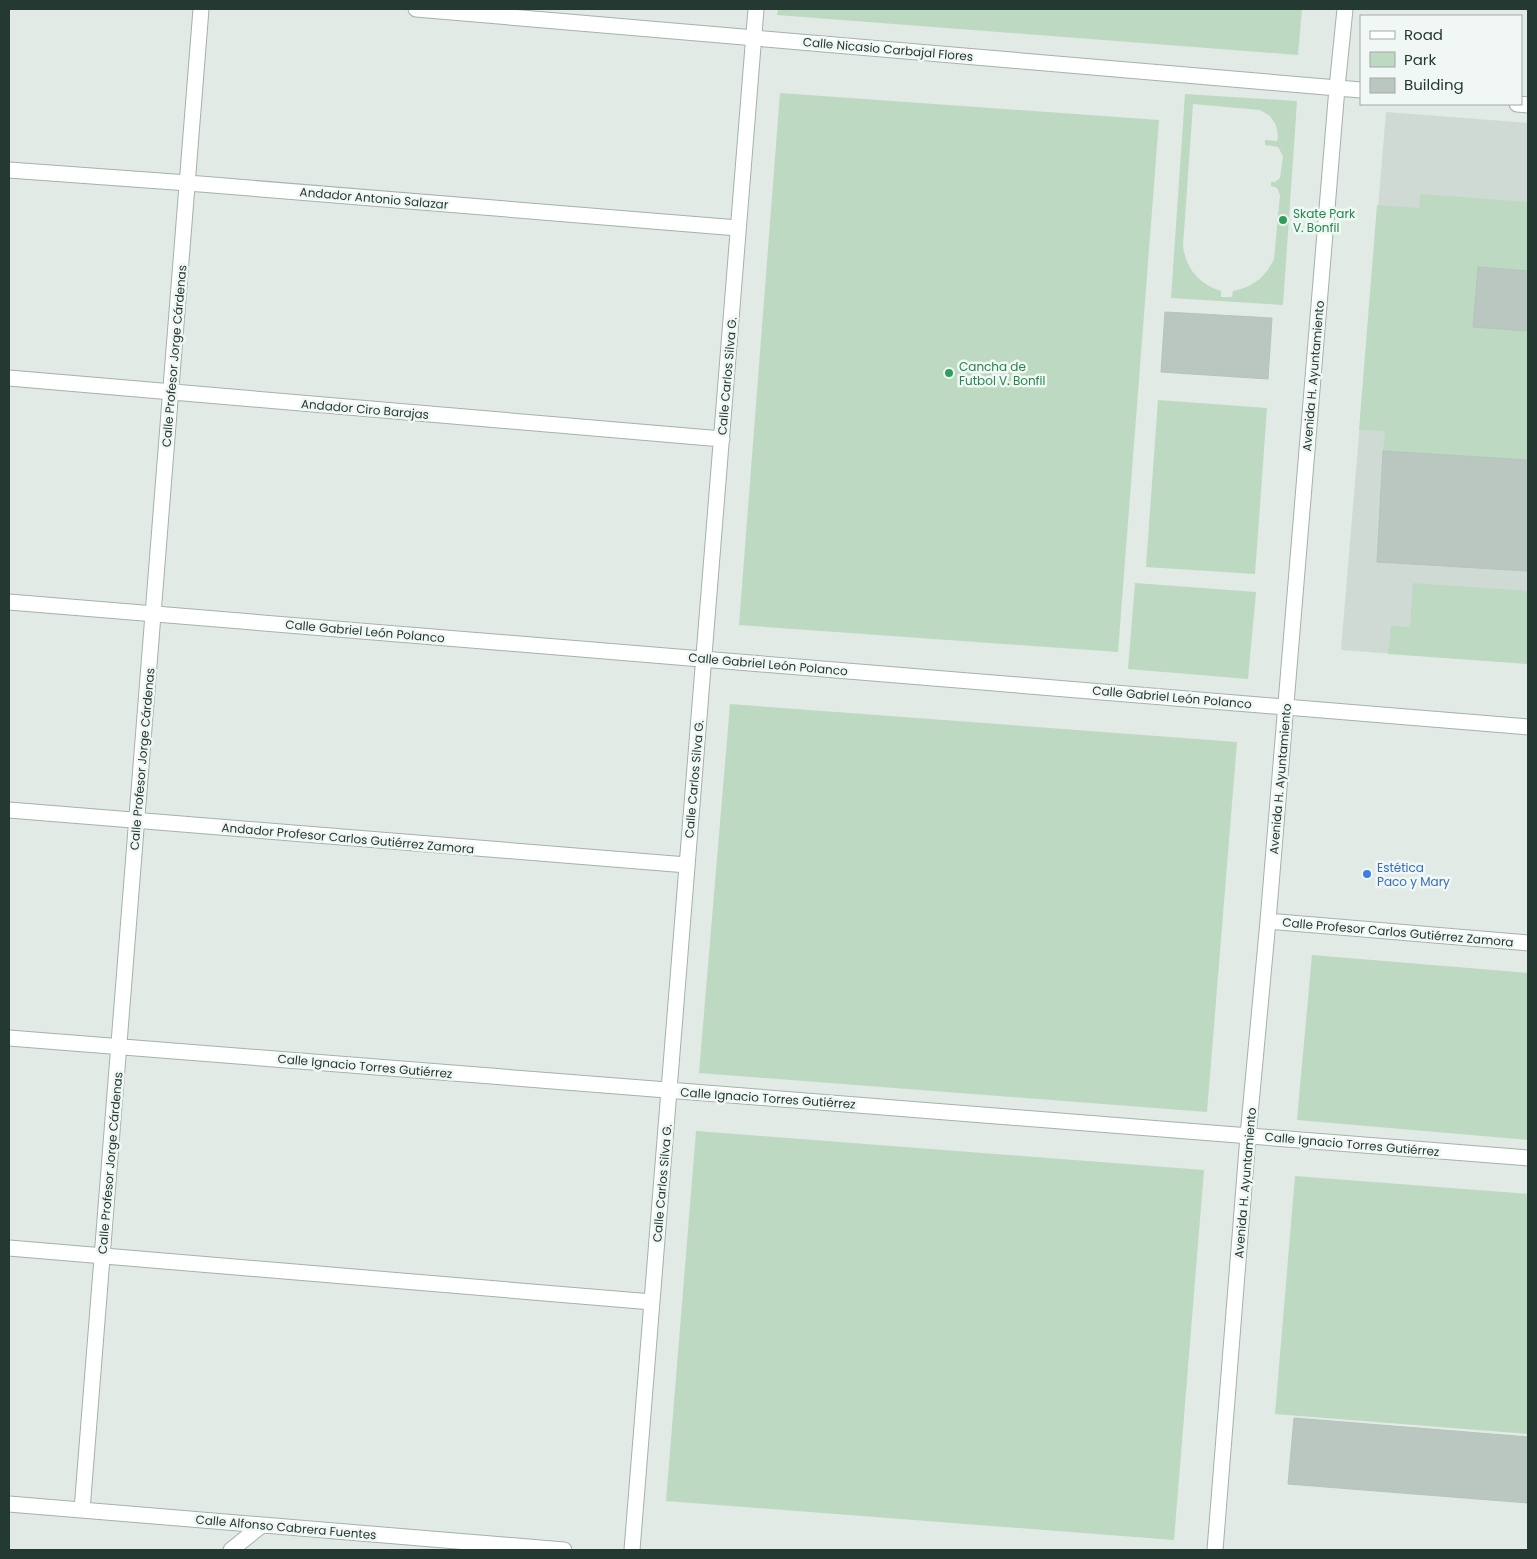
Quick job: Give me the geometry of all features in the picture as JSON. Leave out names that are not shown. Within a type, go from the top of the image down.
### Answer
[{"type":"street","name":"Calle Profesor Jorge Cárdenas","points":[[82,1510],[201,9]]},
{"type":"street","name":"Calle Nicasio Carbajal Flores","points":[[416,9],[1360,90]]},
{"type":"street","name":"Calle Carlos Silva G.","points":[[632,1550],[756,9]]},
{"type":"street","name":"Avenida H. Ayuntamiento","points":[[1215,1550],[1248,1136],[1345,9]]},
{"type":"street","name":"Andador Antonio Salazar","points":[[9,170],[738,228]]},
{"type":"street","name":"Andador Ciro Barajas","points":[[9,378],[722,440]]},
{"type":"street","name":"Calle Gabriel León Polanco","points":[[9,602],[1528,726]]},
{"type":"street","name":"Andador Profesor Carlos Gutiérrez Zamora","points":[[9,810],[687,865]]},
{"type":"street","name":"Calle Profesor Carlos Gutiérrez Zamora","points":[[1268,921],[1528,943]]},
{"type":"street","name":"Calle Ignacio Torres Gutiérrez","points":[[9,1038],[1528,1158]]},
{"type":"street","points":[[9,1248],[652,1302]]},
{"type":"street","name":"Calle Alfonso Cabrera Fuentes","points":[[9,1504],[564,1550]]},
{"type":"street","points":[[231,1550],[262,1525]]},
{"type":"shaded area","points":[[1386,112],[1528,123],[1528,664],[1341,650]]},
{"type":"green space","points":[[778,9],[1302,9],[1298,55],[777,15]]},
{"type":"green space","name":"Cancha de Futbol V. Bonfil","points":[[780,93],[1159,120],[1118,652],[739,625]]},
{"type":"green space","name":"Skate Park V. Bonfil","points":[[1185,94],[1297,101],[1283,305],[1171,298]],"holes":[[[1193,104],[1260,110],[1270,116],[1276,125],[1278,136],[1277,141],[1265,140],[1265,145],[1278,147],[1283,156],[1280,178],[1275,182],[1271,182],[1271,186],[1277,188],[1280,195],[1274,259],[1258,281],[1240,290],[1233,291],[1232,297],[1221,297],[1221,291],[1206,284],[1195,274],[1187,262],[1183,246]]]},
{"type":"green space","points":[[1420,194],[1528,202],[1528,271],[1478,267],[1473,326],[1528,331],[1528,460],[1383,451],[1385,431],[1359,430],[1377,205],[1419,208]]},
{"type":"green space","points":[[1158,400],[1267,408],[1255,574],[1146,567]]},
{"type":"green space","points":[[1135,583],[1256,592],[1248,679],[1128,669]]},
{"type":"green space","points":[[1413,583],[1528,591],[1528,664],[1388,654],[1391,626],[1410,627]]},
{"type":"green space","points":[[730,704],[1237,742],[1207,1112],[699,1073]]},
{"type":"green space","points":[[1312,955],[1528,973],[1528,1140],[1297,1120]]},
{"type":"green space","points":[[696,1131],[1204,1170],[1174,1540],[666,1501]]},
{"type":"green space","points":[[1295,1176],[1528,1194],[1528,1434],[1275,1414]]},
{"type":"building","points":[[1478,267],[1528,271],[1528,331],[1473,327]]},
{"type":"building","points":[[1165,312],[1272,318],[1268,379],[1161,372]]},
{"type":"building","points":[[1383,451],[1528,460],[1528,571],[1377,562]]},
{"type":"building","points":[[1294,1418],[1528,1437],[1528,1503],[1288,1484]]},
{"type":"place","name":"Skate Park V. Bonfil","points":[[1283,220]]},
{"type":"place","name":"Cancha de Futbol V. Bonfil","points":[[949,373]]},
{"type":"place","name":"Estética Paco y Mary","points":[[1367,874]]}]
